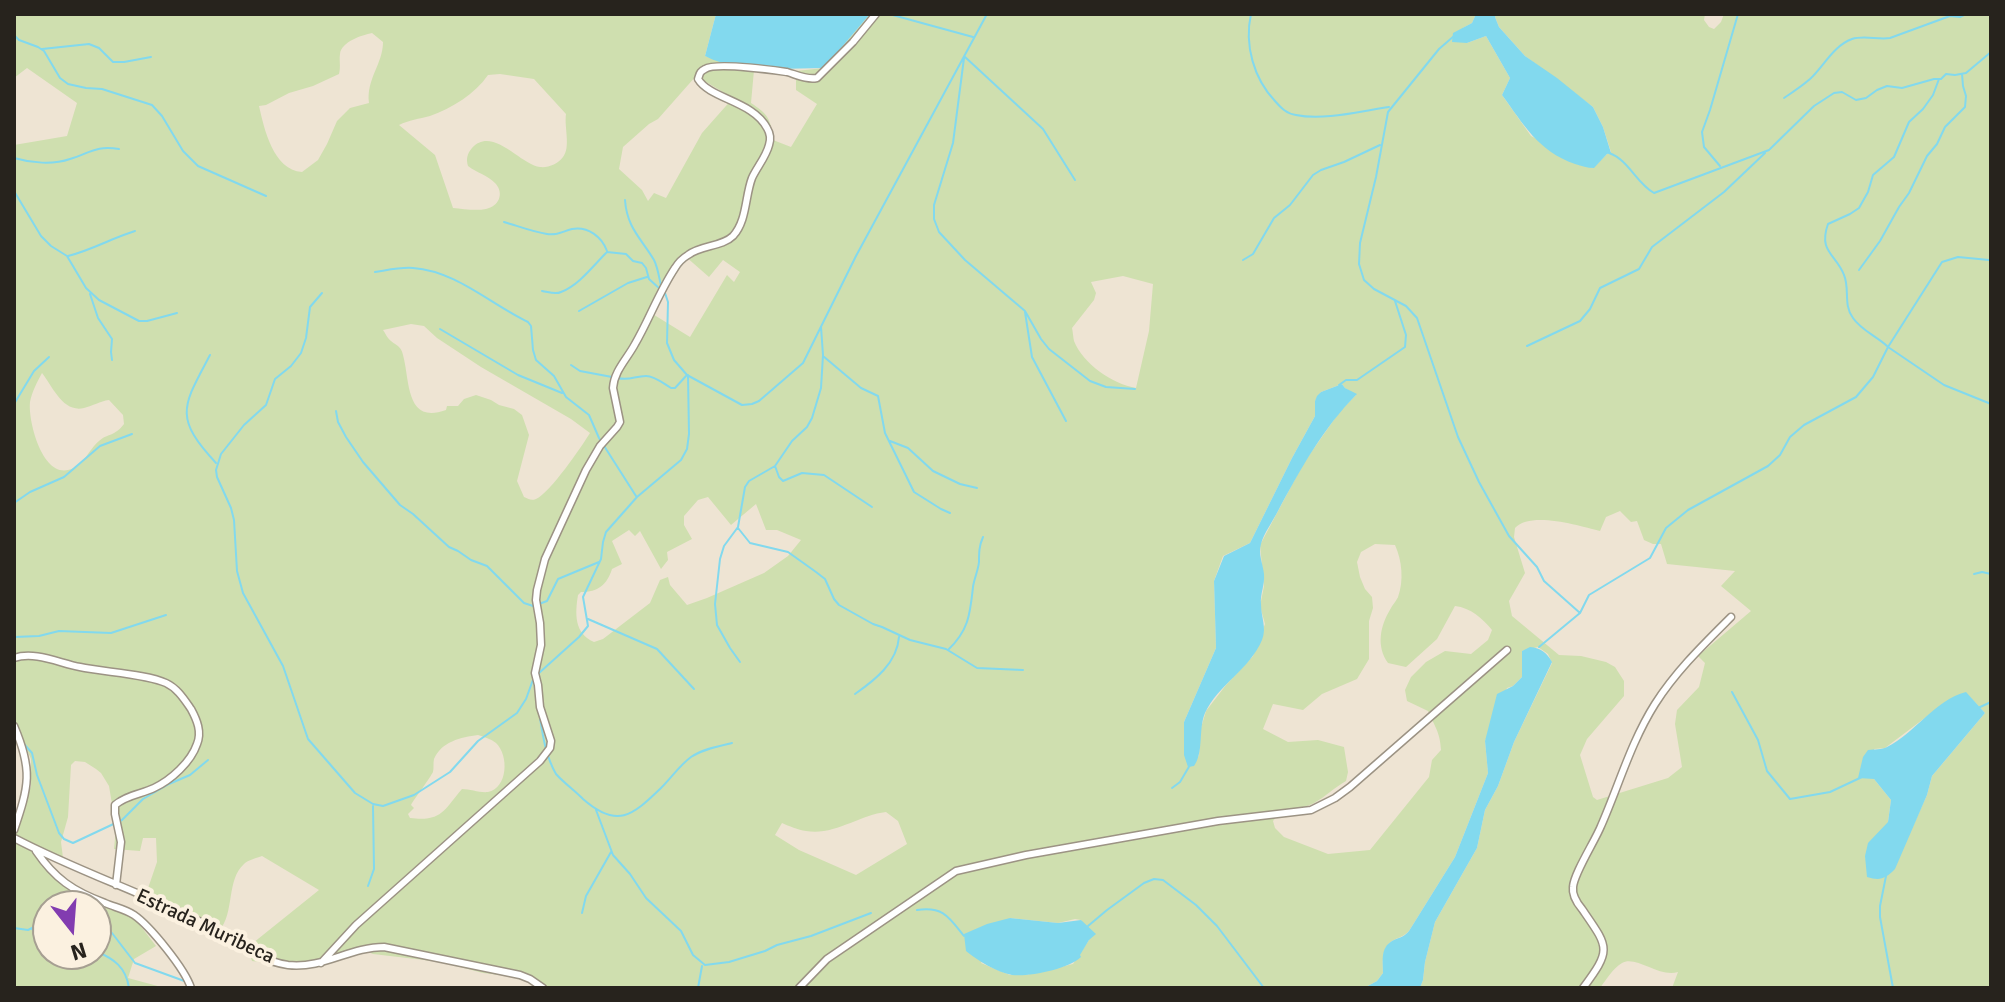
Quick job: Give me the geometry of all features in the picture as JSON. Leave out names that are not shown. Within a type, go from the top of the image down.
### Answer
[{"type":"street","points":[[321,963],[356,925],[540,761],[550,748],[535,673],[541,645],[536,600],[545,559],[593,457],[620,422],[613,388],[618,370],[677,265],[698,249],[727,240],[738,228],[751,181],[769,148],[770,135],[761,119],[739,103],[704,86],[698,79],[699,74],[705,68],[724,66],[817,78],[875,16]]},
{"type":"street","points":[[1583,988],[1598,968],[1604,948],[1602,939],[1578,905],[1573,885],[1633,745],[1656,701],[1693,654],[1731,617]]},
{"type":"street","points":[[799,988],[827,959],[956,871],[1026,855],[1218,821],[1311,810],[1350,787],[1507,650]]},
{"type":"street","points":[[14,658],[23,655],[38,657],[107,673],[152,678],[178,692],[195,716],[200,732],[197,744],[181,768],[155,787],[115,805],[121,842],[116,885]]},
{"type":"street","points":[[14,726],[23,752],[28,783],[14,830]]},
{"type":"street","name":"Estrada Muribeca","points":[[14,838],[202,922],[257,956],[289,965],[310,965],[354,951],[384,947],[520,975],[543,988]]},
{"type":"street","points":[[34,848],[50,869],[69,886],[127,911],[142,922],[184,972],[191,988]]},
{"type":"green space","points":[[14,14],[716,14],[705,56],[754,70],[751,103],[768,118],[773,140],[791,147],[817,104],[796,90],[796,71],[824,68],[870,14],[1476,14],[1472,23],[1463,28],[1467,43],[1486,36],[1510,78],[1502,95],[1531,136],[1593,168],[1611,152],[1593,107],[1525,56],[1499,27],[1496,14],[1705,14],[1704,20],[1714,29],[1724,14],[1991,14],[1991,988],[1672,988],[1678,972],[1663,972],[1628,961],[1616,968],[1600,988],[1420,988],[1435,922],[1477,848],[1485,810],[1552,663],[1548,654],[1538,647],[1522,651],[1522,677],[1507,688],[1485,741],[1488,773],[1455,857],[1409,931],[1386,948],[1383,973],[1377,981],[1364,988],[535,988],[525,978],[368,952],[307,966],[252,961],[248,947],[319,890],[262,856],[250,860],[238,871],[227,915],[219,931],[145,897],[157,862],[156,838],[143,838],[140,851],[114,849],[117,818],[109,786],[96,769],[85,762],[75,761],[71,765],[68,817],[61,842],[63,858],[46,857],[42,864],[66,888],[72,890],[32,890],[32,970],[112,970],[112,904],[129,911],[156,946],[134,959],[128,978],[165,988],[14,988],[14,831],[31,786],[31,759],[14,721],[14,145],[67,136],[77,103],[27,68],[14,78]],"holes":[[[372,33],[383,42],[370,86],[369,103],[350,108],[337,121],[318,160],[302,172],[284,164],[272,146],[259,106],[339,74],[341,50],[358,37]],[[488,75],[534,79],[566,114],[567,148],[558,162],[540,167],[497,143],[480,142],[469,152],[468,166],[496,184],[499,199],[486,209],[453,208],[435,155],[399,125],[447,109],[477,88]],[[696,76],[733,98],[702,133],[666,198],[654,193],[648,201],[642,190],[619,169],[623,147],[658,119]],[[685,256],[709,277],[723,260],[740,272],[734,282],[727,275],[690,337],[651,313]],[[1123,276],[1153,284],[1149,331],[1136,388],[1100,372],[1084,357],[1074,341],[1072,328],[1096,293],[1091,282]],[[411,324],[424,326],[481,367],[590,433],[542,495],[533,500],[524,497],[517,481],[529,435],[522,415],[476,395],[464,399],[458,406],[447,406],[446,410],[433,413],[423,411],[412,398],[401,350],[383,330]],[[42,373],[59,398],[70,407],[84,408],[109,400],[123,415],[124,424],[99,441],[82,462],[68,470],[59,470],[51,465],[34,433],[30,402]],[[1342,384],[1356,395],[1340,411],[1303,464],[1260,545],[1264,586],[1260,606],[1265,624],[1253,656],[1206,711],[1200,731],[1199,757],[1184,722],[1216,648],[1214,581],[1223,556],[1250,543],[1315,416],[1315,401],[1321,392]],[[708,497],[731,525],[756,504],[766,530],[777,530],[801,540],[788,556],[764,573],[687,605],[670,585],[668,577],[660,580],[650,603],[603,639],[594,642],[587,638],[577,622],[578,595],[601,586],[612,569],[622,564],[612,541],[629,530],[635,536],[640,531],[661,569],[668,560],[667,552],[692,539],[684,525],[684,516],[698,500]],[[1620,511],[1631,522],[1637,521],[1644,540],[1661,544],[1667,564],[1735,571],[1721,586],[1751,611],[1698,656],[1705,663],[1699,687],[1677,710],[1675,724],[1682,767],[1668,778],[1597,800],[1593,797],[1580,755],[1587,739],[1624,696],[1624,681],[1615,667],[1606,662],[1559,655],[1512,616],[1509,601],[1525,573],[1514,537],[1515,528],[1522,523],[1543,520],[1600,531],[1606,517]],[[1375,544],[1395,545],[1402,577],[1398,598],[1384,622],[1381,636],[1382,650],[1388,663],[1406,667],[1437,639],[1455,606],[1476,614],[1492,630],[1488,640],[1471,654],[1445,651],[1426,662],[1411,677],[1405,690],[1407,701],[1428,711],[1440,739],[1441,750],[1432,760],[1429,777],[1370,850],[1328,854],[1284,837],[1273,821],[1282,814],[1314,803],[1346,781],[1348,772],[1344,747],[1318,740],[1288,742],[1263,729],[1273,704],[1303,710],[1322,694],[1357,679],[1369,659],[1372,597],[1365,589],[1357,562],[1361,552]],[[1966,693],[1985,713],[1932,776],[1913,826],[1888,822],[1891,800],[1874,779],[1874,749],[1885,748],[1934,711]],[[478,735],[490,739],[500,748],[504,763],[500,784],[488,792],[462,789],[436,816],[410,818],[408,814],[414,808],[411,805],[433,772],[434,759],[441,748],[458,739]],[[886,812],[898,821],[907,844],[856,875],[799,850],[775,835],[782,823],[800,830],[827,831]],[[1010,918],[1058,923],[1081,920],[1089,940],[1073,964],[1026,975],[1010,975],[981,963]]]},
{"type":"water","points":[[716,14],[870,14],[824,68],[778,69],[748,68],[705,56]]},
{"type":"water","points":[[1476,14],[1496,14],[1499,27],[1525,56],[1593,107],[1611,153],[1594,168],[1562,159],[1525,127],[1502,95],[1510,78],[1486,36],[1467,43],[1452,42],[1453,33],[1472,23]]},
{"type":"water","points":[[1342,384],[1357,394],[1313,450],[1261,544],[1264,578],[1262,640],[1250,660],[1205,713],[1197,760],[1194,766],[1188,767],[1184,755],[1184,722],[1216,648],[1214,581],[1224,556],[1250,543],[1315,416],[1317,396]]},
{"type":"water","points":[[1530,647],[1543,652],[1552,662],[1485,810],[1477,848],[1435,922],[1420,988],[1364,988],[1377,981],[1383,973],[1386,947],[1409,931],[1455,857],[1488,773],[1485,741],[1497,694],[1522,677],[1522,651]]},
{"type":"water","points":[[1966,692],[1985,713],[1932,776],[1895,869],[1882,878],[1867,877],[1865,856],[1868,843],[1888,822],[1891,800],[1874,779],[1858,778],[1863,757],[1868,750],[1885,748],[1897,741],[1935,709]]},
{"type":"water","points":[[1010,918],[1058,923],[1081,920],[1096,934],[1089,940],[1081,957],[1067,965],[1038,973],[1012,975],[988,966],[966,951],[964,934]]},
{"type":"waterway","points":[[889,14],[973,37]]},
{"type":"waterway","points":[[665,293],[668,302],[667,343],[674,360],[687,375],[742,405],[759,401],[803,363],[856,256],[987,14]]},
{"type":"waterway","points":[[1251,14],[1249,38],[1252,61],[1261,82],[1284,110],[1318,117],[1389,107]]},
{"type":"waterway","points":[[1720,166],[1704,147],[1702,132],[1738,14]]},
{"type":"waterway","points":[[1784,98],[1810,79],[1845,42],[1861,37],[1890,38],[1950,16],[1966,14]]},
{"type":"waterway","points":[[14,35],[44,51],[60,78],[68,84],[102,89],[152,105],[183,151],[198,166],[266,196]]},
{"type":"waterway","points":[[1454,36],[1439,49],[1388,112],[1360,243],[1359,264],[1364,280],[1406,306],[1417,318],[1458,437],[1479,482],[1509,536],[1537,567],[1544,581],[1580,613]]},
{"type":"waterway","points":[[42,49],[89,44],[99,48],[113,62],[151,57]]},
{"type":"waterway","points":[[1770,149],[1814,106],[1834,93],[1842,92],[1856,100],[1887,86],[1902,88],[1941,79],[1946,74],[1966,73],[1991,52]]},
{"type":"waterway","points":[[965,57],[1043,129],[1075,180]]},
{"type":"waterway","points":[[964,58],[953,143],[934,205],[934,219],[939,232],[965,260],[1025,311],[1049,349],[1090,381],[1106,387],[1135,389]]},
{"type":"waterway","points":[[1859,270],[1909,193],[1945,127],[1965,107],[1962,74]]},
{"type":"waterway","points":[[1887,346],[1860,326],[1850,313],[1846,280],[1829,252],[1825,233],[1828,224],[1859,208],[1873,175],[1894,157],[1909,122],[1933,95],[1939,79]]},
{"type":"waterway","points":[[1243,260],[1253,254],[1274,218],[1290,205],[1313,175],[1380,145]]},
{"type":"waterway","points":[[14,158],[56,162],[99,149],[119,149]]},
{"type":"waterway","points":[[1609,153],[1622,161],[1654,193],[1769,150]]},
{"type":"waterway","points":[[1527,346],[1580,321],[1600,288],[1639,269],[1652,247],[1724,192],[1765,153]]},
{"type":"waterway","points":[[14,191],[41,236],[67,256],[86,288],[99,300],[139,321],[177,313]]},
{"type":"waterway","points":[[625,200],[632,225],[654,260],[661,286]]},
{"type":"waterway","points":[[504,222],[551,234],[584,229],[598,237],[607,251]]},
{"type":"waterway","points":[[68,256],[135,231]]},
{"type":"waterway","points":[[607,252],[626,254],[633,261],[642,263],[649,279],[660,289]]},
{"type":"waterway","points":[[542,291],[556,293],[568,289],[606,253]]},
{"type":"waterway","points":[[1539,647],[1580,613],[1589,595],[1650,558],[1666,528],[1688,510],[1768,466],[1780,455],[1790,437],[1804,425],[1856,397],[1873,377],[1888,347],[1942,262],[1958,257],[1989,260]]},
{"type":"waterway","points":[[375,272],[399,268],[429,270],[472,289],[528,322],[536,360],[554,376],[566,397],[589,415],[599,438],[636,496]]},
{"type":"waterway","points":[[579,311],[628,283],[647,277]]},
{"type":"waterway","points":[[322,293],[310,307],[301,353],[275,379],[266,405],[244,425],[221,454],[216,470],[234,520],[237,571],[243,593],[283,666],[308,739],[355,793],[383,806],[414,795],[450,772],[478,741],[517,713],[534,677]]},
{"type":"waterway","points":[[90,294],[98,318],[112,339],[112,360]]},
{"type":"waterway","points":[[1339,385],[1346,380],[1357,380],[1405,347],[1406,335],[1395,301]]},
{"type":"waterway","points":[[1025,312],[1032,357],[1066,421]]},
{"type":"waterway","points":[[740,662],[717,625],[715,604],[720,559],[724,546],[738,527],[745,487],[749,481],[775,466],[812,418],[821,388],[821,327]]},
{"type":"waterway","points":[[440,329],[518,375],[562,393]]},
{"type":"waterway","points":[[1888,347],[1944,385],[1991,404]]},
{"type":"waterway","points":[[210,355],[189,399],[187,411],[193,434],[216,463]]},
{"type":"waterway","points":[[823,356],[861,388],[878,396],[885,433],[914,492],[950,513]]},
{"type":"waterway","points":[[14,404],[34,371],[49,357]]},
{"type":"waterway","points":[[571,365],[580,371],[612,377]]},
{"type":"waterway","points":[[539,673],[588,626],[583,597],[601,559],[606,532],[637,497],[681,460],[687,449],[688,375]]},
{"type":"waterway","points":[[618,378],[649,376],[675,388],[686,376]]},
{"type":"waterway","points":[[336,411],[338,422],[363,462],[400,505],[449,547],[487,566],[524,603],[533,606]]},
{"type":"waterway","points":[[14,503],[64,477],[100,446],[132,434]]},
{"type":"waterway","points":[[890,441],[908,448],[933,471],[977,488]]},
{"type":"waterway","points":[[775,466],[783,481],[802,473],[824,475],[872,507]]},
{"type":"waterway","points":[[738,528],[750,543],[788,552],[825,579],[839,605],[873,624],[910,640],[946,649],[977,668],[1023,670]]},
{"type":"waterway","points":[[948,650],[967,621],[983,537]]},
{"type":"waterway","points":[[539,604],[547,601],[558,579],[599,562]]},
{"type":"waterway","points":[[1974,574],[1991,574]]},
{"type":"waterway","points":[[14,637],[59,631],[111,633],[166,615]]},
{"type":"waterway","points":[[588,619],[657,649],[694,689]]},
{"type":"waterway","points":[[855,694],[889,663],[899,637]]},
{"type":"waterway","points":[[1732,692],[1758,740],[1767,771],[1790,799],[1830,792],[1862,777]]},
{"type":"waterway","points":[[1978,708],[1991,702]]},
{"type":"waterway","points":[[540,718],[547,754],[556,774],[595,808],[615,816],[633,812],[641,806],[691,757],[732,743]]},
{"type":"waterway","points":[[24,744],[32,753],[59,833],[73,843],[122,820],[143,799],[190,775],[208,760]]},
{"type":"waterway","points":[[1172,788],[1180,782],[1190,765]]},
{"type":"waterway","points":[[368,886],[374,869],[373,806]]},
{"type":"waterway","points":[[596,810],[613,855],[646,898],[681,931],[693,955],[705,965],[729,962],[765,951],[871,913]]},
{"type":"waterway","points":[[582,913],[586,896],[611,852]]},
{"type":"waterway","points":[[1886,876],[1880,917],[1893,988]]},
{"type":"waterway","points":[[1088,926],[1144,883],[1163,880],[1217,926],[1264,988]]},
{"type":"waterway","points":[[917,910],[945,914],[964,936]]},
{"type":"waterway","points":[[14,928],[32,928]]},
{"type":"waterway","points":[[112,933],[135,963],[187,982]]},
{"type":"waterway","points":[[112,960],[125,974],[129,988]]},
{"type":"waterway","points":[[698,988],[702,966]]},
{"type":"waterway","points":[[1713,987],[1717,988]]}]
